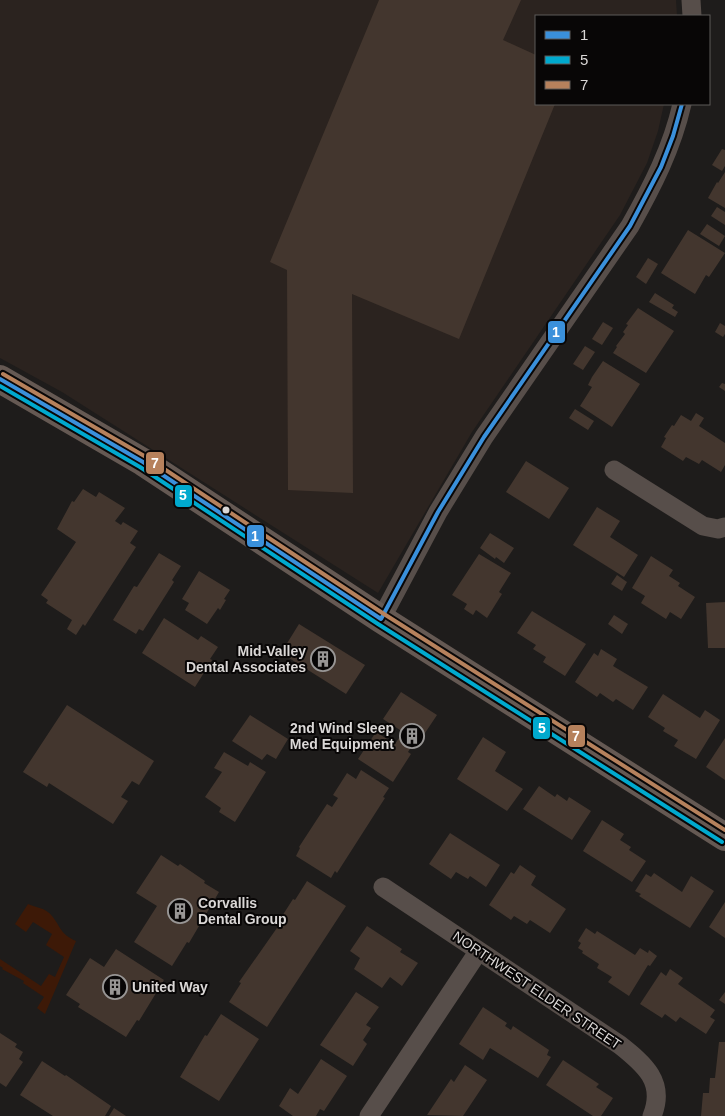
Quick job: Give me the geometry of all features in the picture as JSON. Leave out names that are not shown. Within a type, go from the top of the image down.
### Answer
[{"type":"main road","points":[[0,379],[143,462],[381,619],[725,837]]},
{"type":"street","points":[[691,0],[692,15]]},
{"type":"street","points":[[381,619],[438,512],[484,437],[630,226],[650,192],[664,161],[682,105]]},
{"type":"street","points":[[614,470],[703,526],[718,529],[725,527]]},
{"type":"street","name":"NORTHWEST ELDER STREET","points":[[382,887],[620,1045],[641,1061],[651,1075],[655,1086],[656,1103],[652,1116]]},
{"type":"street","points":[[369,1116],[478,952]]},
{"type":"shaded area","points":[[0,0],[676,0],[677,15],[535,15],[535,105],[664,105],[658,131],[647,163],[620,215],[472,432],[378,593],[62,392],[0,358]]},
{"type":"shaded area","points":[[28,904],[49,913],[64,933],[76,941],[45,1014],[37,1008],[44,997],[23,983],[24,981],[0,966],[0,959],[41,986],[49,974],[55,977],[64,957],[46,945],[52,934],[33,922],[26,932],[15,924]]},
{"type":"building","points":[[379,0],[521,0],[503,40],[535,55],[535,105],[555,105],[459,339],[352,294],[353,493],[288,490],[287,270],[270,262]]},
{"type":"building","points":[[722,149],[725,150],[725,166],[722,171],[712,165]]},
{"type":"building","points":[[725,172],[725,208],[708,198]]},
{"type":"building","points":[[717,207],[725,212],[725,225],[711,216]]},
{"type":"building","points":[[707,224],[725,236],[719,246],[700,234]]},
{"type":"building","points":[[688,230],[725,253],[709,277],[706,275],[695,294],[661,273]]},
{"type":"building","points":[[648,258],[658,264],[646,284],[636,277]]},
{"type":"building","points":[[655,293],[674,305],[672,308],[678,312],[675,317],[649,302]]},
{"type":"building","points":[[638,308],[674,331],[646,373],[613,353],[625,334],[623,332],[628,325],[626,324]]},
{"type":"building","points":[[603,322],[613,328],[602,345],[592,339]]},
{"type":"building","points":[[720,323],[725,326],[723,337],[715,332]]},
{"type":"building","points":[[585,346],[595,352],[583,370],[573,364]]},
{"type":"building","points":[[603,361],[640,384],[612,427],[580,406],[592,387],[588,385],[592,377]]},
{"type":"building","points":[[722,383],[725,384],[725,391],[719,387]]},
{"type":"building","points":[[575,409],[594,421],[588,430],[569,418]]},
{"type":"building","points":[[696,413],[704,418],[699,426],[725,443],[725,465],[721,472],[702,460],[699,464],[686,457],[683,461],[661,447],[666,438],[664,437],[681,415],[691,421]]},
{"type":"building","points":[[526,461],[569,488],[549,519],[506,492]]},
{"type":"building","points":[[83,489],[96,497],[99,492],[125,508],[115,521],[121,525],[123,522],[138,531],[130,543],[136,547],[85,626],[83,624],[76,635],[67,629],[72,620],[46,603],[48,600],[41,595],[76,542],[57,529],[72,501],[74,502]]},
{"type":"building","points":[[597,507],[620,521],[610,537],[638,555],[624,577],[573,545]]},
{"type":"building","points":[[490,533],[514,548],[504,563],[480,548]]},
{"type":"building","points":[[159,553],[181,566],[172,580],[174,582],[143,631],[139,629],[136,634],[113,620],[134,586],[137,587]]},
{"type":"building","points":[[479,554],[511,573],[499,592],[502,594],[487,618],[476,610],[473,615],[464,609],[467,604],[452,595]]},
{"type":"building","points":[[651,556],[673,570],[669,576],[680,583],[678,586],[695,597],[681,619],[670,612],[666,619],[641,603],[645,596],[632,588]]},
{"type":"building","points":[[199,571],[230,590],[220,610],[218,608],[207,624],[185,610],[189,603],[182,599]]},
{"type":"building","points":[[617,575],[627,582],[622,591],[611,584]]},
{"type":"building","points":[[725,602],[725,648],[708,648],[706,603]]},
{"type":"building","points":[[532,611],[586,644],[565,676],[543,662],[546,657],[533,649],[536,645],[517,633]]},
{"type":"building","points":[[614,615],[628,624],[622,634],[608,624]]},
{"type":"building","points":[[164,618],[198,640],[201,636],[218,647],[195,687],[142,653]]},
{"type":"building","name":"Mid-Valley Dental Associates","points":[[299,624],[365,665],[346,694],[281,653]]},
{"type":"building","points":[[601,649],[617,659],[613,666],[648,687],[633,710],[616,699],[613,702],[600,693],[597,697],[575,682],[594,653],[598,656]]},
{"type":"building","name":"2nd Wind Sleep Med Equipment","points":[[401,692],[437,715],[419,742],[416,739],[408,752],[411,754],[393,782],[358,759],[376,732],[395,744],[403,732],[383,719]]},
{"type":"building","points":[[663,694],[700,718],[705,710],[720,720],[696,759],[674,746],[678,740],[663,731],[665,728],[648,717]]},
{"type":"building","points":[[67,705],[154,761],[139,785],[132,781],[121,797],[128,801],[113,824],[49,783],[47,787],[23,772]]},
{"type":"building","points":[[250,715],[288,739],[276,759],[267,754],[262,760],[232,741]]},
{"type":"building","points":[[483,737],[506,752],[495,771],[523,789],[507,811],[457,779]]},
{"type":"building","points":[[725,738],[725,780],[706,767]]},
{"type":"building","points":[[224,752],[248,766],[250,762],[266,772],[235,822],[219,812],[221,808],[205,797],[222,772],[214,768]]},
{"type":"building","points":[[361,770],[389,788],[383,797],[385,798],[337,873],[335,871],[331,878],[296,856],[299,847],[327,804],[332,807],[338,798],[333,795],[347,773],[356,779]]},
{"type":"building","points":[[539,786],[555,797],[557,794],[567,801],[569,797],[591,811],[572,840],[523,809]]},
{"type":"building","points":[[602,820],[624,834],[620,840],[631,847],[629,850],[646,861],[632,882],[583,851]]},
{"type":"building","points":[[450,833],[500,865],[486,887],[470,876],[468,879],[456,872],[451,879],[429,864]]},
{"type":"building","name":"Corvallis Dental Group","points":[[161,855],[178,866],[180,864],[219,892],[189,943],[187,942],[172,966],[134,942],[157,906],[136,893]]},
{"type":"building","points":[[520,865],[536,876],[531,885],[566,909],[550,933],[530,920],[527,924],[514,916],[511,920],[489,905],[511,872],[514,874]]},
{"type":"building","points":[[654,873],[682,892],[691,876],[714,891],[690,928],[639,896],[641,894],[635,891],[646,874],[651,877]]},
{"type":"building","points":[[307,881],[346,906],[267,1027],[229,1002],[241,983],[239,982],[279,925],[277,924],[293,899],[295,900]]},
{"type":"building","points":[[725,902],[725,938],[709,927]]},
{"type":"building","points":[[367,926],[402,949],[400,952],[418,963],[402,986],[390,977],[382,988],[354,969],[360,958],[350,951]]},
{"type":"building","points":[[586,928],[595,934],[597,931],[635,955],[640,948],[648,953],[649,950],[657,956],[650,966],[648,965],[629,996],[608,982],[612,977],[597,968],[599,964],[582,953],[583,951],[578,948],[581,943],[578,941]]},
{"type":"building","name":"United Way","points":[[116,949],[164,980],[139,1021],[137,1020],[126,1037],[78,1007],[80,1004],[66,995],[90,958],[104,967]]},
{"type":"building","points":[[670,969],[683,978],[678,984],[715,1010],[710,1017],[715,1020],[706,1034],[680,1017],[676,1022],[665,1014],[662,1018],[640,1004],[661,972],[666,976]]},
{"type":"building","points":[[356,992],[379,1007],[366,1025],[371,1028],[363,1040],[367,1044],[353,1066],[320,1045]]},
{"type":"building","points":[[725,992],[725,1004],[719,1000]]},
{"type":"building","points":[[483,1007],[507,1023],[505,1026],[511,1030],[513,1026],[549,1050],[547,1055],[551,1057],[538,1078],[490,1048],[483,1060],[459,1044]]},
{"type":"building","points":[[221,1014],[259,1039],[219,1101],[180,1077],[205,1035],[207,1036]]},
{"type":"building","points":[[0,1033],[17,1044],[15,1047],[23,1052],[19,1059],[23,1062],[6,1087],[0,1083]]},
{"type":"building","points":[[719,1042],[725,1042],[725,1116],[701,1116],[703,1093],[709,1093],[710,1078],[715,1078]]},
{"type":"building","points":[[321,1059],[347,1076],[324,1111],[320,1109],[316,1116],[293,1116],[279,1106],[290,1088],[298,1094]]},
{"type":"building","points":[[563,1060],[599,1084],[596,1087],[613,1098],[601,1116],[593,1116],[546,1085]]},
{"type":"building","points":[[42,1061],[111,1106],[105,1116],[53,1116],[20,1095]]},
{"type":"building","points":[[465,1065],[487,1080],[463,1116],[427,1115],[451,1079],[454,1082]]},
{"type":"building","points":[[114,1108],[126,1116],[109,1116]]},
{"type":"transit line","name":"1","points":[[0,379],[143,462],[381,619],[438,512],[484,437],[630,226],[661,167],[673,136],[682,105]]},
{"type":"transit line","name":"7","points":[[3,374],[146,457],[384,614],[725,830]]},
{"type":"transit line","name":"5","points":[[0,386],[140,467],[378,624],[722,842]]},
{"type":"place","name":"Mid-Valley Dental Associates","points":[[323,659]]},
{"type":"place","name":"2nd Wind Sleep Med Equipment","points":[[412,736]]},
{"type":"place","name":"Corvallis Dental Group","points":[[180,911]]},
{"type":"place","name":"United Way","points":[[115,987]]}]
